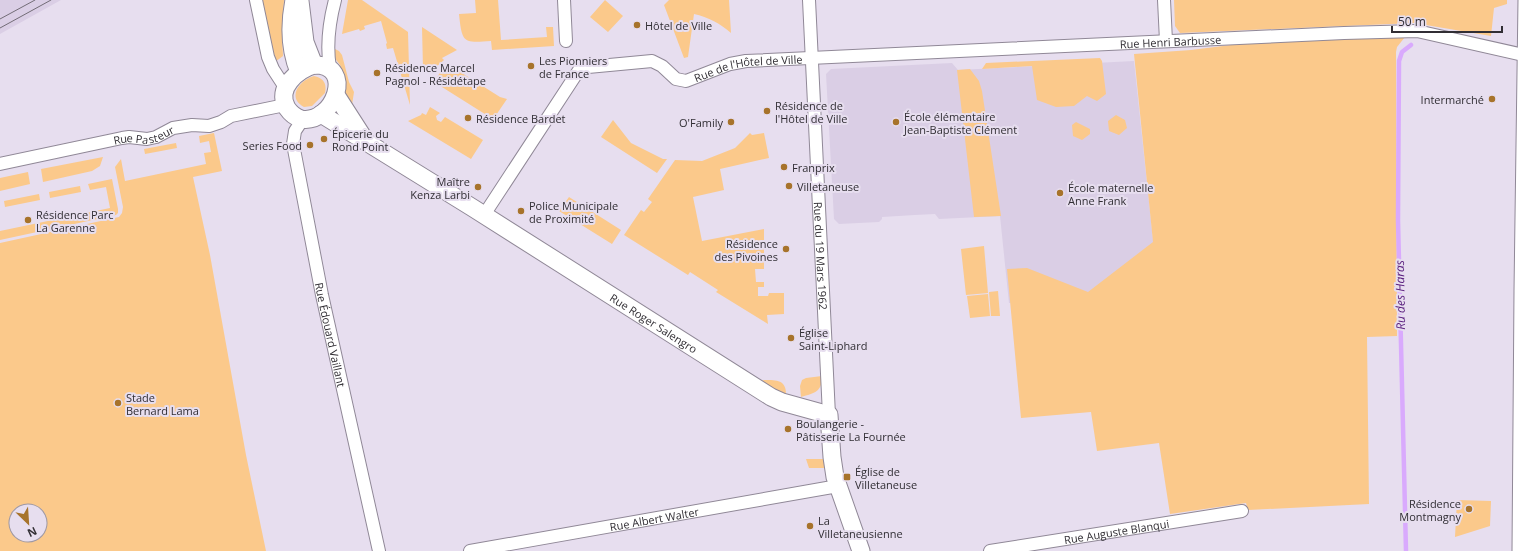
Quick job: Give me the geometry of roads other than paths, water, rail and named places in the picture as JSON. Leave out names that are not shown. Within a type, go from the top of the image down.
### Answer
[{"type":"street","points":[[256,0],[268,57],[295,117],[303,119],[321,114],[331,104],[336,95],[337,81],[322,66],[305,42],[300,0]]},
{"type":"street","points":[[294,0],[290,23],[291,41],[293,54],[299,72]]},
{"type":"street","points":[[322,66],[335,0]]},
{"type":"street","points":[[564,0],[566,41]]},
{"type":"street","name":"Rue du 19 Mars 1962","points":[[809,0],[829,415]]},
{"type":"street","points":[[1164,0],[1166,41]]},
{"type":"street","points":[[1521,551],[1527,0]]},
{"type":"street","name":"Rue Henri Barbusse","points":[[812,58],[1344,33],[1417,31],[1527,56]]},
{"type":"street","name":"Rue de l'Hôtel de Ville","points":[[484,215],[578,70],[581,68],[652,61],[662,66],[676,79],[686,81],[735,62],[812,58]]},
{"type":"street","points":[[285,97],[289,82],[299,72],[305,68],[322,66]]},
{"type":"street","name":"Rue Roger Salengro","points":[[336,95],[367,142]]},
{"type":"street","name":"Rue Pasteur","points":[[0,164],[122,138],[129,137],[147,140],[173,128],[192,125],[210,126],[231,116],[285,97]]},
{"type":"street","name":"Rue Roger Salengro","points":[[321,114],[484,215],[771,397],[782,402],[829,415]]},
{"type":"street","name":"Rue Édouard Vaillant","points":[[303,119],[295,131],[293,144],[322,295],[379,551]]},
{"type":"street","points":[[829,415],[833,467],[838,486],[861,551]]},
{"type":"street","name":"Rue Albert Walter","points":[[470,551],[838,486]]},
{"type":"street","name":"Rue Auguste Blanqui","points":[[990,551],[1242,511]]},
{"type":"waterway","name":"Ru des Haras","points":[[1406,551],[1398,220],[1399,61],[1402,52],[1411,45]]},
{"type":"tram line","points":[[0,19],[35,0]]},
{"type":"tram line","points":[[0,28],[51,0]]},
{"type":"place","name":"Hôtel de Ville","points":[[637,25]]},
{"type":"place","name":"Les Pionniers de France","points":[[531,66]]},
{"type":"place","name":"Résidence Marcel Pagnol - Résidétape","points":[[377,73]]},
{"type":"place","name":"Intermarché","points":[[1492,99]]},
{"type":"place","name":"Résidence de l'Hôtel de Ville","points":[[767,111]]},
{"type":"place","name":"Résidence Bardet","points":[[468,118]]},
{"type":"place","name":"O'Family","points":[[731,122]]},
{"type":"place","name":"École élémentaire Jean-Baptiste Clément","points":[[896,122]]},
{"type":"place","name":"Épicerie du Rond Point","points":[[324,139]]},
{"type":"place","name":"Series Food","points":[[310,145]]},
{"type":"place","name":"Franprix","points":[[784,167]]},
{"type":"place","name":"Villetaneuse","points":[[789,186]]},
{"type":"place","name":"Maître Kenza Larbi","points":[[478,187]]},
{"type":"place","name":"École maternelle Anne Frank","points":[[1060,193]]},
{"type":"place","name":"Police Municipale de Proximité","points":[[521,211]]},
{"type":"place","name":"Résidence Parc La Garenne","points":[[28,220]]},
{"type":"place","name":"Résidence des Pivoines","points":[[786,249]]},
{"type":"place","name":"Église Saint-Liphard","points":[[791,338]]},
{"type":"place","name":"Stade Bernard Lama","points":[[118,403]]},
{"type":"place","name":"Boulangerie - Pâtisserie La Fournée","points":[[788,429]]},
{"type":"place","name":"Église de Villetaneuse","points":[[847,477]]},
{"type":"place","name":"Résidence Montmagny","points":[[1469,509]]},
{"type":"place","name":"La Villetaneusienne","points":[[810,526]]}]
